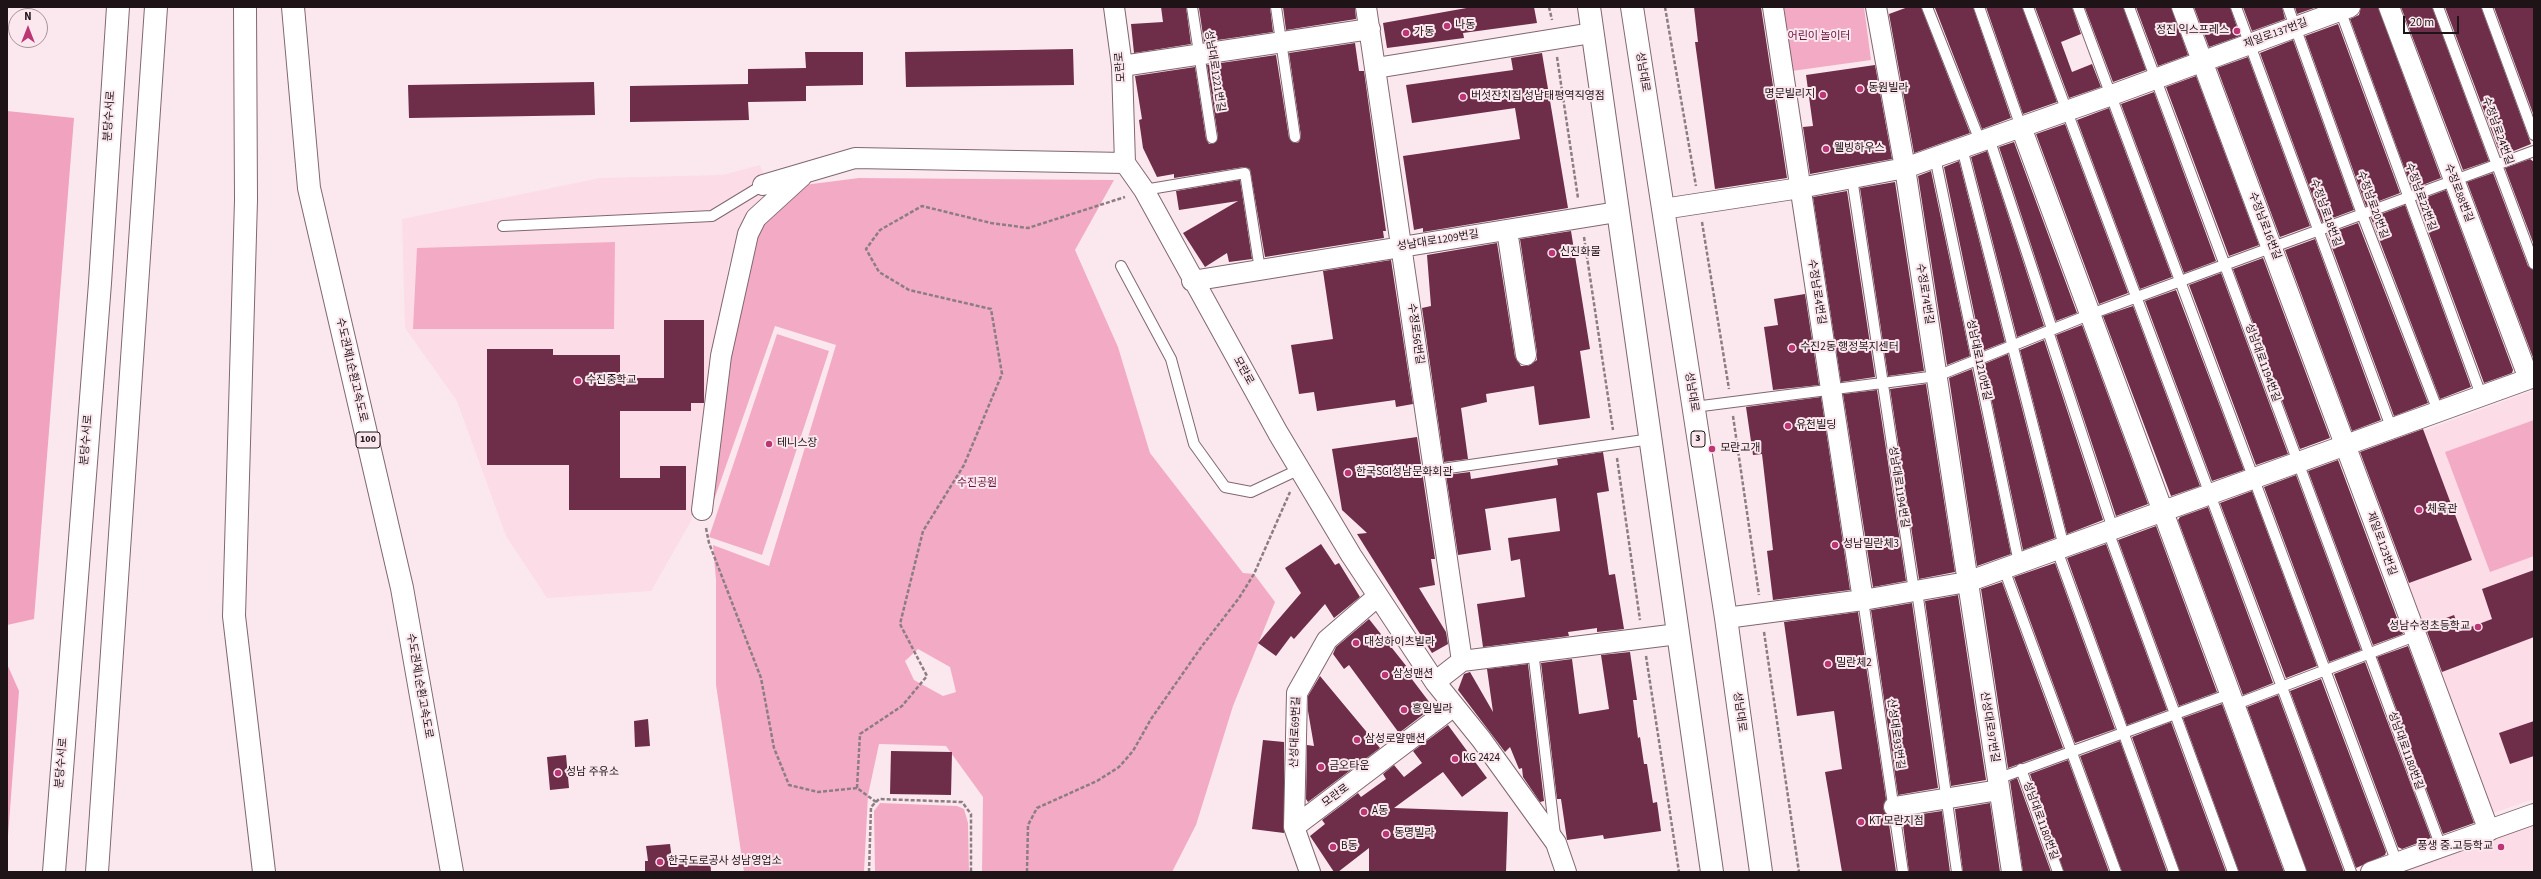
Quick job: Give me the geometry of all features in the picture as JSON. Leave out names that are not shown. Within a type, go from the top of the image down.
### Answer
[{"type":"main road","name":"분당수서로","points":[[54,872],[100,283],[118,7]]},
{"type":"main road","points":[[97,872],[156,7]]},
{"type":"main road","points":[[245,7],[246,200],[234,616],[264,872]]},
{"type":"main road","name":"수도권제1순환고속도로","points":[[293,7],[309,188],[402,588],[452,872]]},
{"type":"main road","points":[[1589,7],[1712,872]]},
{"type":"main road","name":"성남대로","points":[[1632,7],[1726,618],[1761,872]]},
{"type":"main road","points":[[50,872],[55,850]]},
{"type":"street","name":"모란로","points":[[1114,7],[1122,66],[1125,163],[1137,192],[1192,281],[1300,469],[1378,596],[1435,682],[1481,739],[1556,843],[1566,872]]},
{"type":"street","name":"수정로56번길","points":[[1366,7],[1462,661]]},
{"type":"street","name":"수정남로4번길","points":[[1773,7],[1863,600]]},
{"type":"street","name":"수정로74번길","points":[[1876,7],[1905,168],[1967,582]]},
{"type":"street","name":"수정남로16번길","points":[[2182,7],[2344,444]]},
{"type":"street","name":"수정로88번길","points":[[2389,7],[2453,180],[2531,378]]},
{"type":"street","name":"제일로137번길","points":[[2202,61],[2343,8]]},
{"type":"street","points":[[1122,66],[1370,29]]},
{"type":"street","points":[[1376,68],[1592,32]]},
{"type":"street","points":[[1663,209],[1800,188],[1905,168],[2066,112],[2202,61]]},
{"type":"street","points":[[2021,127],[2296,872]]},
{"type":"street","points":[[763,185],[855,158],[1125,163]]},
{"type":"street","points":[[702,510],[721,356],[748,234],[756,218],[803,174]]},
{"type":"street","name":"성남대로1209번길","points":[[1192,281],[1617,212]]},
{"type":"street","points":[[1507,230],[1526,355]]},
{"type":"street","points":[[1726,618],[1863,600],[1967,582],[2299,462],[2344,444],[2531,378]]},
{"type":"street","name":"제일로123번길","points":[[2344,444],[2489,831]]},
{"type":"street","name":"산성대로97번길","points":[[1967,582],[2012,872]]},
{"type":"street","name":"산성대로69번길","points":[[1310,872],[1294,828],[1297,693],[1327,640],[1378,596]]},
{"type":"street","points":[[1435,682],[1462,661],[1678,634]]},
{"type":"street","name":"모란로","points":[[1294,828],[1454,706]]},
{"type":"street","points":[[1894,807],[1946,798],[1998,784]]},
{"type":"street","points":[[2371,872],[2534,814]]},
{"type":"lane","name":"성남대로1221번길","points":[[1192,7],[1212,138]]},
{"type":"lane","points":[[1276,7],[1295,137]]},
{"type":"lane","points":[[1927,7],[1977,142],[2050,330],[2110,530],[2174,714],[2234,872]]},
{"type":"lane","points":[[1979,7],[2021,127]]},
{"type":"lane","points":[[2028,7],[2135,297],[2283,686],[2351,872]]},
{"type":"lane","points":[[2078,7],[2398,863]]},
{"type":"lane","points":[[2129,7],[2225,264]]},
{"type":"lane","name":"수정남로18번길","points":[[2236,7],[2392,427]]},
{"type":"lane","name":"수정남로20번길","points":[[2288,7],[2362,214],[2438,411]]},
{"type":"lane","name":"수정남로24번길","points":[[2438,7],[2534,264]]},
{"type":"lane","points":[[2487,7],[2534,135]]},
{"type":"lane","name":"수정남로22번길","points":[[2343,8],[2407,197],[2481,395]]},
{"type":"lane","points":[[1977,142],[2014,344],[2060,548],[2122,733],[2174,872]]},
{"type":"lane","points":[[1694,407],[1831,388],[1937,376],[2135,297],[2534,151]]},
{"type":"lane","name":"성남대로1210번길","points":[[1935,157],[1978,359],[2012,566]]},
{"type":"lane","points":[[1137,192],[1245,173],[1260,270]]},
{"type":"lane","points":[[1852,178],[1882,382]]},
{"type":"lane","points":[[503,226],[712,216],[763,185]]},
{"type":"lane","name":"성남대로1194번길","points":[[2225,264],[2369,654]]},
{"type":"lane","points":[[1121,266],[1171,359],[1194,444],[1225,487],[1251,492],[1300,469]]},
{"type":"lane","name":"성남대로1194번길","points":[[1882,382],[1916,591],[1946,798]]},
{"type":"lane","points":[[1435,470],[1651,439]]},
{"type":"lane","points":[[2012,566],[2071,752],[2116,872]]},
{"type":"lane","name":"산성대로93번길","points":[[1863,600],[1903,872]]},
{"type":"lane","points":[[1998,784],[2022,770],[2174,714],[2283,686],[2415,636]]},
{"type":"lane","name":"모란로","points":[[1533,651],[1556,843]]},
{"type":"lane","name":"성남대로1180번길","points":[[2369,654],[2441,847]]},
{"type":"lane","name":"성남대로1180번길","points":[[2022,770],[2058,872]]},
{"type":"lane","points":[[1946,798],[1957,872]]},
{"type":"path","points":[[1665,7],[1699,203],[1731,402],[1799,872]]},
{"type":"path","points":[[857,788],[860,734],[902,706],[927,676],[900,624],[921,538],[923,531],[964,465],[1002,374],[991,309],[909,290],[879,272],[866,249],[880,230],[922,206],[991,223],[1028,228],[1137,192]]},
{"type":"path","points":[[1027,872],[1028,825],[1037,808],[1097,781],[1119,767],[1133,751],[1151,719],[1202,646],[1239,598],[1254,574],[1300,469]]},
{"type":"path","points":[[702,510],[709,543],[761,678],[774,748],[789,785],[818,792],[857,788],[876,802]]},
{"type":"path","points":[[869,872],[871,807],[879,799],[962,802],[971,814],[971,872]]},
{"type":"shaded area","points":[[7,111],[74,118],[34,619],[7,625]]},
{"type":"shaded area","name":"수진중학교","points":[[760,165],[772,193],[729,263],[691,521],[651,591],[547,598],[506,536],[457,401],[405,328],[402,219],[600,178],[723,175]]},
{"type":"shaded area","name":"성남수정초등학교","points":[[2534,390],[2534,799],[2490,814],[2361,454]]},
{"type":"shaded area","points":[[7,664],[19,691],[7,849]]},
{"type":"shaded area","name":"풍생 중.고등학교","points":[[2534,821],[2534,872],[2401,872]]},
{"type":"green space","name":"어린이 놀이터","points":[[1784,7],[1864,7],[1871,60],[1792,71]]},
{"type":"green space","name":"수진공원","points":[[859,178],[1114,180],[1075,250],[1118,347],[1150,453],[1243,573],[1254,574],[1275,602],[1233,706],[1196,825],[1172,872],[982,872],[983,797],[946,746],[879,744],[868,795],[864,872],[744,872],[716,685],[716,580],[713,545],[769,566],[836,345],[775,326],[714,500],[719,415],[756,240],[764,224],[804,185]],"holes":[[[918,649],[950,667],[956,692],[943,696],[914,680],[905,661]]]},
{"type":"green space","points":[[615,242],[614,329],[413,329],[417,248]]},
{"type":"green space","name":"테니스장","points":[[777,334],[829,351],[762,555],[709,537]]},
{"type":"green space","points":[[2534,420],[2534,556],[2490,572],[2445,452]]},
{"type":"green space","points":[[880,803],[957,806],[964,809],[968,823],[969,872],[875,872],[874,811]]},
{"type":"building","points":[[1161,7],[1186,7],[1191,44],[1134,53],[1131,24],[1163,22]]},
{"type":"building","points":[[1270,7],[1273,32],[1204,42],[1199,8]]},
{"type":"building","points":[[1283,7],[1355,7],[1356,19],[1286,30]]},
{"type":"building","points":[[1472,7],[1534,7],[1537,23],[1463,33],[1464,38],[1387,48],[1383,23]]},
{"type":"building","points":[[1694,7],[1761,7],[1787,178],[1715,189],[1695,42],[1698,42]]},
{"type":"building","points":[[1908,7],[1921,7],[1970,133],[1914,153],[1889,14]]},
{"type":"building","points":[[1973,7],[2011,118],[1982,129],[1935,8]]},
{"type":"building","points":[[1986,7],[2022,7],[2057,102],[2023,114]]},
{"type":"building","points":[[2035,7],[2072,7],[2081,34],[2061,42],[2072,72],[2092,64],[2101,87],[2069,98]]},
{"type":"building","points":[[2123,7],[2146,70],[2113,82],[2085,8]]},
{"type":"building","points":[[2136,7],[2171,7],[2188,55],[2158,66]]},
{"type":"building","points":[[2194,7],[2230,7],[2240,36],[2209,47]]},
{"type":"building","points":[[2243,7],[2282,7],[2285,19],[2252,31]]},
{"type":"building","points":[[2295,7],[2317,7],[2297,14]]},
{"type":"building","points":[[2361,7],[2378,7],[2441,178],[2412,189],[2350,19],[2359,15]]},
{"type":"building","points":[[2401,7],[2432,7],[2489,161],[2463,170]]},
{"type":"building","points":[[2445,7],[2481,7],[2531,144],[2501,156]]},
{"type":"building","points":[[2494,7],[2534,7],[2534,116]]},
{"type":"building","points":[[2338,24],[2400,193],[2366,206],[2305,36]]},
{"type":"building","points":[[2293,40],[2354,210],[2322,222],[2260,53]]},
{"type":"building","points":[[1355,43],[1359,71],[1364,71],[1386,231],[1383,231],[1384,238],[1265,257],[1250,169],[1244,167],[1174,178],[1174,174],[1157,177],[1143,148],[1139,120],[1142,119],[1135,76],[1195,67],[1206,139],[1209,144],[1213,144],[1218,137],[1207,65],[1276,55],[1289,138],[1296,143],[1299,142],[1301,136],[1289,53]]},
{"type":"building","points":[[1073,49],[1074,85],[906,87],[905,52]]},
{"type":"building","points":[[805,52],[863,52],[863,85],[806,86],[806,101],[748,102],[749,120],[630,122],[630,86],[748,84],[748,69],[806,68]]},
{"type":"building","points":[[1542,53],[1568,208],[1423,232],[1423,228],[1414,230],[1403,156],[1520,139],[1515,108],[1412,123],[1406,85],[1513,70],[1511,58]]},
{"type":"building","points":[[2248,57],[2310,226],[2280,237],[2217,68]]},
{"type":"building","points":[[1875,65],[1892,159],[1810,174],[1803,127],[1813,126],[1806,75]]},
{"type":"building","points":[[2196,76],[2259,245],[2229,256],[2166,87]]},
{"type":"building","points":[[594,82],[595,115],[409,118],[408,85]]},
{"type":"building","points":[[2154,92],[2216,261],[2184,273],[2121,104]]},
{"type":"building","points":[[2109,108],[2172,277],[2140,289],[2077,120]]},
{"type":"building","points":[[2065,124],[2128,293],[2099,304],[2036,134]]},
{"type":"building","points":[[2014,142],[2077,313],[2056,321],[1999,147]]},
{"type":"building","points":[[1987,151],[2044,326],[2017,337],[1971,157]]},
{"type":"building","points":[[2530,159],[2534,162],[2534,245],[2505,168]]},
{"type":"building","points":[[1959,161],[2005,342],[1982,351],[1944,167]]},
{"type":"building","points":[[1931,171],[1970,356],[1947,365],[1918,176]]},
{"type":"building","points":[[2493,173],[2528,266],[2534,270],[2534,360],[2467,182]]},
{"type":"building","points":[[1240,180],[1252,259],[1229,262],[1227,253],[1205,267],[1183,233],[1238,201],[1179,210],[1176,191]]},
{"type":"building","points":[[1895,182],[1924,371],[1888,376],[1860,188]]},
{"type":"building","points":[[2446,190],[2513,370],[2512,373],[2484,383],[2417,201]]},
{"type":"building","points":[[1847,191],[1875,377],[1841,382],[1813,197]]},
{"type":"building","points":[[2405,205],[2471,387],[2440,399],[2371,218]]},
{"type":"building","points":[[2358,223],[2428,403],[2394,416],[2327,234]]},
{"type":"building","points":[[1571,231],[1590,349],[1580,351],[1590,418],[1539,425],[1534,386],[1486,394],[1487,402],[1461,408],[1468,459],[1444,462],[1422,308],[1431,306],[1427,255],[1497,243],[1515,357],[1521,366],[1528,366],[1537,360],[1537,353],[1520,239]]},
{"type":"building","points":[[2315,239],[2381,420],[2352,431],[2285,250]]},
{"type":"building","points":[[2263,258],[2330,438],[2300,449],[2233,269]]},
{"type":"building","points":[[1391,260],[1413,404],[1396,407],[1395,400],[1317,411],[1314,392],[1299,394],[1291,345],[1333,339],[1323,271]]},
{"type":"building","points":[[2221,273],[2288,454],[2256,465],[2189,285]]},
{"type":"building","points":[[2176,290],[2244,470],[2212,481],[2145,301]]},
{"type":"building","name":"수진2동 행정복지센터","points":[[1805,294],[1819,385],[1773,390],[1764,327],[1778,325],[1774,299]]},
{"type":"building","points":[[2133,306],[2200,486],[2171,496],[2103,316]]},
{"type":"building","points":[[664,320],[704,320],[704,403],[691,403],[691,411],[620,411],[620,478],[660,478],[660,466],[686,466],[686,510],[569,510],[569,465],[487,465],[487,349],[553,349],[553,355],[620,355],[620,378],[664,378]]},
{"type":"building","points":[[2082,325],[2148,504],[2116,516],[2056,335]]},
{"type":"building","points":[[2044,340],[2103,520],[2067,534],[2020,350]]},
{"type":"building","points":[[2008,354],[2055,538],[2023,550],[1984,364]]},
{"type":"building","points":[[1972,369],[2011,554],[1977,566],[1949,378]]},
{"type":"building","points":[[1926,384],[1955,572],[1919,579],[1890,389]]},
{"type":"building","points":[[1877,390],[1906,581],[1873,587],[1843,394]]},
{"type":"building","points":[[1821,397],[1850,590],[1773,600],[1767,551],[1773,550],[1762,454],[1753,455],[1746,407]]},
{"type":"building","name":"체육관","points":[[2423,429],[2472,560],[2409,583],[2360,452]]},
{"type":"building","points":[[1417,437],[1435,559],[1431,559],[1435,585],[1419,588],[1446,632],[1448,644],[1432,653],[1357,534],[1367,533],[1342,510],[1332,449]]},
{"type":"building","points":[[1603,452],[1609,491],[1597,493],[1609,575],[1615,574],[1624,629],[1597,632],[1597,628],[1568,632],[1569,636],[1483,647],[1477,604],[1525,597],[1520,559],[1511,561],[1508,538],[1560,531],[1556,498],[1485,509],[1491,550],[1458,555],[1446,475],[1470,472],[1471,479],[1558,465],[1557,459]]},
{"type":"building","points":[[2338,460],[2403,634],[2373,645],[2308,471]]},
{"type":"building","points":[[2296,475],[2361,650],[2329,662],[2264,487]]},
{"type":"building","points":[[2252,491],[2317,666],[2286,678],[2220,503]]},
{"type":"building","points":[[2208,507],[2273,683],[2243,695],[2178,520],[2180,517]]},
{"type":"building","points":[[2156,526],[2217,692],[2179,706],[2118,540]]},
{"type":"building","points":[[1321,544],[1335,565],[1339,563],[1360,597],[1334,618],[1325,604],[1294,639],[1291,636],[1276,656],[1258,643],[1301,593],[1285,568]]},
{"type":"building","points":[[2106,544],[2167,710],[2127,725],[2067,558]]},
{"type":"building","points":[[2055,563],[2115,729],[2075,743],[2014,577]]},
{"type":"building","points":[[2534,570],[2534,637],[2442,672],[2425,626],[2454,615],[2460,631],[2492,619],[2482,589]]},
{"type":"building","points":[[2002,582],[2063,748],[2008,768],[1981,589]]},
{"type":"building","points":[[1958,595],[1986,780],[1951,786],[1925,601]]},
{"type":"building","points":[[1912,603],[1938,788],[1898,795],[1871,610]]},
{"type":"building","points":[[1858,612],[1886,799],[1883,808],[1888,817],[1896,872],[1842,872],[1825,772],[1842,769],[1834,711],[1797,716],[1784,622]]},
{"type":"building","points":[[1369,619],[1411,672],[1408,674],[1433,707],[1399,733],[1349,665],[1344,669],[1333,654],[1336,647]]},
{"type":"building","points":[[2408,646],[2474,823],[2443,834],[2377,657]]},
{"type":"building","points":[[1630,652],[1637,700],[1633,700],[1638,738],[1640,737],[1644,764],[1647,764],[1653,803],[1657,802],[1661,831],[1604,839],[1603,835],[1567,840],[1561,799],[1557,799],[1541,663],[1572,659],[1579,714],[1609,709],[1601,655]]},
{"type":"building","points":[[2365,662],[2431,838],[2402,849],[2398,847],[2334,674]]},
{"type":"building","points":[[1528,664],[1544,801],[1540,802],[1523,777],[1522,768],[1519,769],[1510,747],[1505,752],[1458,690],[1464,674],[1470,672],[1493,712],[1487,669]]},
{"type":"building","points":[[1320,676],[1380,748],[1308,802],[1306,799],[1307,745],[1314,746],[1308,711],[1308,696]]},
{"type":"building","points":[[2321,679],[2386,852],[2385,855],[2356,868],[2290,691]]},
{"type":"building","points":[[2278,695],[2344,872],[2307,872],[2247,707]]},
{"type":"building","points":[[2222,704],[2284,872],[2239,872],[2183,718]]},
{"type":"building","points":[[648,719],[650,746],[635,747],[634,721]]},
{"type":"building","points":[[2534,721],[2534,756],[2510,764],[2499,733]]},
{"type":"building","points":[[2171,722],[2226,872],[2180,872],[2132,737]]},
{"type":"building","points":[[1448,725],[1487,778],[1462,797],[1443,772],[1394,808],[1508,812],[1506,872],[1369,872],[1369,848],[1338,872],[1334,872],[1310,836],[1325,824],[1322,820],[1358,793],[1361,797],[1386,779],[1383,774],[1394,765],[1404,777],[1422,763],[1413,751]]},
{"type":"building","points":[[1263,740],[1284,742],[1284,833],[1252,829]]},
{"type":"building","points":[[2120,741],[2167,872],[2122,872],[2080,756]]},
{"type":"building","points":[[891,751],[952,752],[951,795],[890,794]]},
{"type":"building","name":"성남 주유소","points":[[566,755],[569,788],[550,790],[547,757]]},
{"type":"building","points":[[2068,760],[2109,872],[2064,872],[2030,774]]},
{"type":"building","points":[[2017,778],[2051,872],[2023,872],[2010,781]]},
{"type":"building","points":[[1990,803],[2000,872],[1963,872],[1955,809]]},
{"type":"building","points":[[1942,811],[1950,872],[1909,872],[1902,817]]},
{"type":"building","name":"한국도로공사 성남영업소","points":[[670,844],[672,859],[710,855],[711,872],[645,872],[645,861],[648,861],[646,846]]},
{"type":"place","name":"나동","points":[[1447,26]]},
{"type":"place","name":"정진 익스프레스","points":[[2237,31]]},
{"type":"place","name":"가동","points":[[1406,33]]},
{"type":"place","name":"동원빌라","points":[[1860,89]]},
{"type":"place","name":"명문빌리지","points":[[1823,95]]},
{"type":"place","name":"버섯잔치집 성남태평역직영점","points":[[1463,97]]},
{"type":"place","name":"웰빙하우스","points":[[1826,149]]},
{"type":"place","name":"신진화물","points":[[1552,253]]},
{"type":"place","name":"수진2동 행정복지센터","points":[[1792,348]]},
{"type":"place","name":"수진중학교","points":[[578,381]]},
{"type":"place","name":"유천빌딩","points":[[1788,426]]},
{"type":"place","name":"테니스장","points":[[769,444]]},
{"type":"place","name":"모란고개","points":[[1712,449]]},
{"type":"place","name":"한국SGI성남문화회관","points":[[1348,473]]},
{"type":"place","name":"체육관","points":[[2419,510]]},
{"type":"place","name":"성남밀란체3","points":[[1835,545]]},
{"type":"place","name":"성남수정초등학교","points":[[2478,627]]},
{"type":"place","name":"대성하이츠빌라","points":[[1356,643]]},
{"type":"place","name":"밀란체2","points":[[1828,664]]},
{"type":"place","name":"삼성맨션","points":[[1385,675]]},
{"type":"place","name":"흥일빌라","points":[[1404,710]]},
{"type":"place","name":"삼성로얄맨션","points":[[1357,740]]},
{"type":"place","name":"KG 2424","points":[[1455,759]]},
{"type":"place","name":"금오타운","points":[[1321,767]]},
{"type":"place","name":"성남 주유소","points":[[558,773]]},
{"type":"place","name":"A동","points":[[1364,812]]},
{"type":"place","name":"KT 모란지점","points":[[1861,822]]},
{"type":"place","name":"동명빌라","points":[[1386,834]]},
{"type":"place","name":"B동","points":[[1333,847]]},
{"type":"place","name":"풍생 중.고등학교","points":[[2501,847]]},
{"type":"place","name":"한국도로공사 성남영업소","points":[[660,862]]}]
